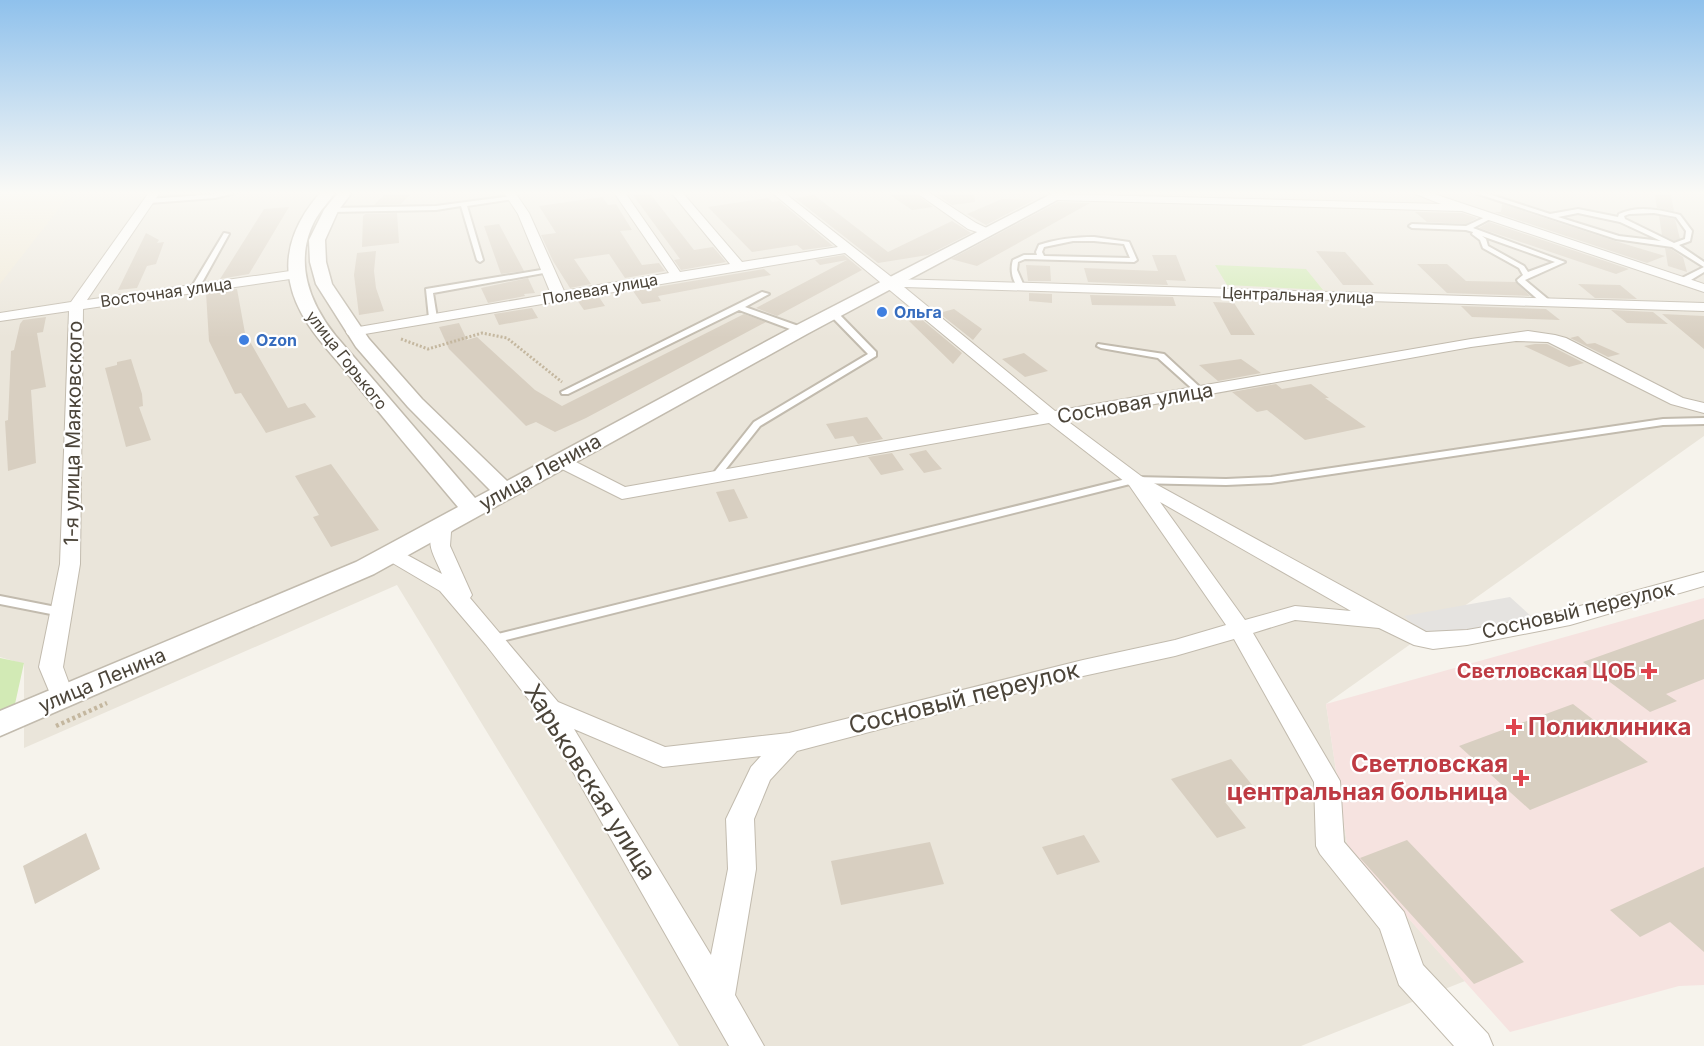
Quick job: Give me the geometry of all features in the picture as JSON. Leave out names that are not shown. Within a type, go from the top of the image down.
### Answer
[{"type":"street","name":"1-я улица Маяковского","points":[[62,697],[51,667],[70,564],[76,306],[122,240]]},
{"type":"street","name":"улица Горького","points":[[300,240],[295,258],[305,306],[380,403],[472,509]]},
{"type":"street","name":"улица Горького","points":[[317,240],[324,284],[353,333],[415,403],[505,492]]},
{"type":"street","points":[[535,240],[559,296]]},
{"type":"street","points":[[652,240],[677,276]]},
{"type":"street","points":[[717,240],[740,266]]},
{"type":"street","name":"Сосновый переулок","points":[[836,240],[1052,417],[1134,480],[1383,622],[1422,639],[1444,640],[1520,628],[1604,608],[1704,579]]},
{"type":"street","name":"улица Ленина","points":[[0,724],[365,568],[801,330],[974,240]]},
{"type":"street","points":[[1559,240],[1704,288]]},
{"type":"street","name":"Полевая улица","points":[[353,333],[559,296],[847,249]]},
{"type":"street","points":[[297,273],[320,270]]},
{"type":"street","name":"Восточная улица","points":[[0,317],[297,273]]},
{"type":"street","name":"Центральная улица","points":[[891,283],[1704,307]]},
{"type":"street","points":[[328,338],[353,333]]},
{"type":"street","name":"Сосновая улица","points":[[560,460],[622,493],[1532,334],[1548,336],[1561,341],[1677,401],[1704,408]]},
{"type":"street","points":[[1134,480],[1228,609],[1327,781],[1330,846],[1394,922],[1410,974],[1476,1046]]},
{"type":"street","points":[[452,520],[441,531],[440,546],[467,609]]},
{"type":"street","name":"Харьковская улица","points":[[391,554],[447,586],[494,639],[549,708],[747,1046]]},
{"type":"street","name":"Сосновый переулок","points":[[549,708],[663,757],[789,743],[1083,668],[1175,648],[1295,613],[1383,622]]},
{"type":"street","points":[[719,996],[742,869],[740,819],[759,774],[789,743]]},
{"type":"lane","points":[[195,288],[223,240]]},
{"type":"lane","points":[[474,240],[480,260]]},
{"type":"lane","points":[[1042,258],[1039,252],[1041,246],[1068,240]]},
{"type":"lane","points":[[1020,286],[1014,270],[1015,261],[1024,257],[1134,260],[1127,243],[1086,240]]},
{"type":"lane","points":[[1483,240],[1485,247],[1522,267],[1526,275]]},
{"type":"lane","points":[[1500,240],[1562,262],[1526,275],[1521,280],[1546,302]]},
{"type":"lane","points":[[1633,240],[1674,245],[1688,240]]},
{"type":"lane","points":[[1663,240],[1704,267],[1683,281]]},
{"type":"lane","points":[[434,318],[429,291],[547,271]]},
{"type":"lane","points":[[568,391],[765,294]]},
{"type":"lane","points":[[739,307],[801,330]]},
{"type":"lane","points":[[715,477],[757,424],[873,354],[833,313]]},
{"type":"lane","points":[[1101,346],[1161,356],[1200,391]]},
{"type":"lane","points":[[494,639],[1134,480],[1231,483],[1280,481],[1318,472],[1663,422],[1704,421]]},
{"type":"lane","points":[[0,600],[61,612]]},
{"type":"path","points":[[376,328],[428,349],[482,333],[507,338],[568,391]]},
{"type":"shaded area","points":[[0,240],[1704,240],[1704,436],[1326,704],[1348,851],[1465,981],[1301,1046],[679,1046],[397,585],[24,748],[24,664],[0,657]]},
{"type":"shaded area","points":[[0,240],[35,240],[0,284]]},
{"type":"shaded area","points":[[1510,597],[1533,618],[1426,637],[1404,616]]},
{"type":"shaded area","name":"Светловская центральная больница","points":[[1704,598],[1704,985],[1679,986],[1510,1032],[1348,851],[1326,704]]},
{"type":"green space","points":[[1215,265],[1306,269],[1323,290],[1227,285]]},
{"type":"green space","points":[[0,658],[24,663],[15,704],[0,711]]},
{"type":"building","points":[[143,240],[164,242],[156,264],[147,266],[137,288],[118,290]]},
{"type":"building","points":[[245,240],[269,240],[249,274],[220,279]]},
{"type":"building","points":[[362,240],[399,240],[399,243],[362,247]]},
{"type":"building","points":[[489,240],[507,240],[524,271],[501,274]]},
{"type":"building","points":[[543,240],[626,240],[642,265],[659,263],[665,271],[625,278],[609,254],[574,259],[591,284],[570,288]]},
{"type":"building","points":[[666,240],[686,240],[694,250],[713,247],[726,262],[681,270],[674,260],[680,259]]},
{"type":"building","points":[[740,240],[826,240],[833,246],[803,250],[797,245],[752,252]]},
{"type":"building","points":[[848,240],[872,240],[888,252],[913,240],[958,240],[928,255],[878,263]]},
{"type":"building","points":[[987,240],[1024,240],[977,266],[951,259]]},
{"type":"building","points":[[1514,240],[1542,240],[1629,269],[1616,274]]},
{"type":"building","points":[[1577,240],[1611,240],[1665,256],[1647,263]]},
{"type":"building","points":[[1665,248],[1683,257],[1687,272],[1668,266]]},
{"type":"building","points":[[376,251],[374,271],[376,288],[384,311],[359,315],[354,275],[357,253]]},
{"type":"building","points":[[1316,251],[1345,252],[1374,285],[1343,285]]},
{"type":"building","points":[[844,255],[862,270],[777,316],[756,308],[847,260],[820,265],[815,260]]},
{"type":"building","points":[[1152,255],[1176,255],[1186,281],[1166,280],[1168,285],[1088,282],[1084,268],[1158,271]]},
{"type":"building","points":[[1417,264],[1447,264],[1466,281],[1516,282],[1530,296],[1447,293]]},
{"type":"building","points":[[1026,265],[1050,266],[1051,281],[1028,281]]},
{"type":"building","points":[[764,269],[771,275],[658,296],[661,301],[642,304],[633,291]]},
{"type":"building","points":[[528,278],[535,293],[524,294],[525,296],[488,303],[481,288]]},
{"type":"building","points":[[1578,284],[1620,285],[1637,299],[1595,298]]},
{"type":"building","points":[[237,289],[245,333],[288,408],[305,403],[316,417],[266,433],[241,393],[235,394],[209,341],[206,293]]},
{"type":"building","points":[[1029,293],[1052,294],[1052,303],[1029,301]]},
{"type":"building","points":[[1090,295],[1173,297],[1176,306],[1092,305]]},
{"type":"building","points":[[599,297],[605,306],[584,310],[577,300]]},
{"type":"building","points":[[1213,302],[1234,303],[1255,335],[1231,335]]},
{"type":"building","points":[[1461,306],[1546,309],[1560,320],[1472,317]]},
{"type":"building","points":[[532,308],[538,318],[499,325],[494,314]]},
{"type":"building","points":[[954,309],[982,329],[973,340],[939,313]]},
{"type":"building","points":[[1611,310],[1653,312],[1668,324],[1627,323]]},
{"type":"building","points":[[744,314],[766,322],[586,418],[555,432],[536,422],[526,426],[449,349],[439,327],[459,323],[467,340],[477,337],[535,390],[562,406]]},
{"type":"building","points":[[1662,314],[1704,316],[1704,349]]},
{"type":"building","points":[[46,317],[43,332],[37,333],[46,387],[31,390],[36,463],[8,471],[5,421],[8,420],[11,351],[14,350],[23,320]]},
{"type":"building","points":[[920,318],[962,353],[953,364],[909,321]]},
{"type":"building","points":[[1578,336],[1587,344],[1595,343],[1620,354],[1608,357],[1570,338]]},
{"type":"building","points":[[1547,344],[1584,363],[1569,367],[1524,346]]},
{"type":"building","points":[[1024,353],[1048,371],[1025,377],[1002,359]]},
{"type":"building","points":[[131,359],[142,394],[143,406],[139,407],[151,440],[126,447],[105,368]]},
{"type":"building","points":[[1241,359],[1261,373],[1218,381],[1199,365]]},
{"type":"building","points":[[1276,384],[1282,389],[1311,384],[1329,398],[1325,398],[1366,427],[1305,440],[1267,410],[1257,412],[1232,392]]},
{"type":"building","points":[[867,417],[883,439],[858,444],[853,436],[835,439],[826,424]]},
{"type":"building","points":[[926,450],[942,469],[924,473],[909,454]]},
{"type":"building","points":[[892,453],[904,470],[881,475],[868,457]]},
{"type":"building","points":[[331,464],[379,530],[331,547],[313,517],[319,515],[295,476]]},
{"type":"building","points":[[734,489],[748,518],[729,522],[716,492]]},
{"type":"building","name":"Светловская ЦОБ","points":[[1704,619],[1704,679],[1666,694],[1677,701],[1650,712],[1583,662]]},
{"type":"building","points":[[1573,704],[1648,762],[1530,810],[1459,746]]},
{"type":"building","points":[[1231,759],[1257,791],[1225,802],[1246,828],[1217,838],[1171,779]]},
{"type":"building","points":[[86,833],[100,869],[35,904],[23,866]]},
{"type":"building","points":[[1084,835],[1100,862],[1057,875],[1042,847]]},
{"type":"building","points":[[1407,840],[1524,962],[1474,984],[1360,858]]},
{"type":"building","points":[[930,842],[944,884],[841,905],[831,861]]},
{"type":"building","points":[[1704,867],[1704,952],[1670,922],[1640,937],[1610,910]]},
{"type":"place","name":"Ольга","points":[[882,312]]},
{"type":"place","name":"Ozon","points":[[244,340]]},
{"type":"place","name":"Светловская ЦОБ","points":[[1649,671]]},
{"type":"place","name":"Поликлиника","points":[[1514,727]]},
{"type":"place","name":"Светловская центральная больница","points":[[1521,778]]}]
